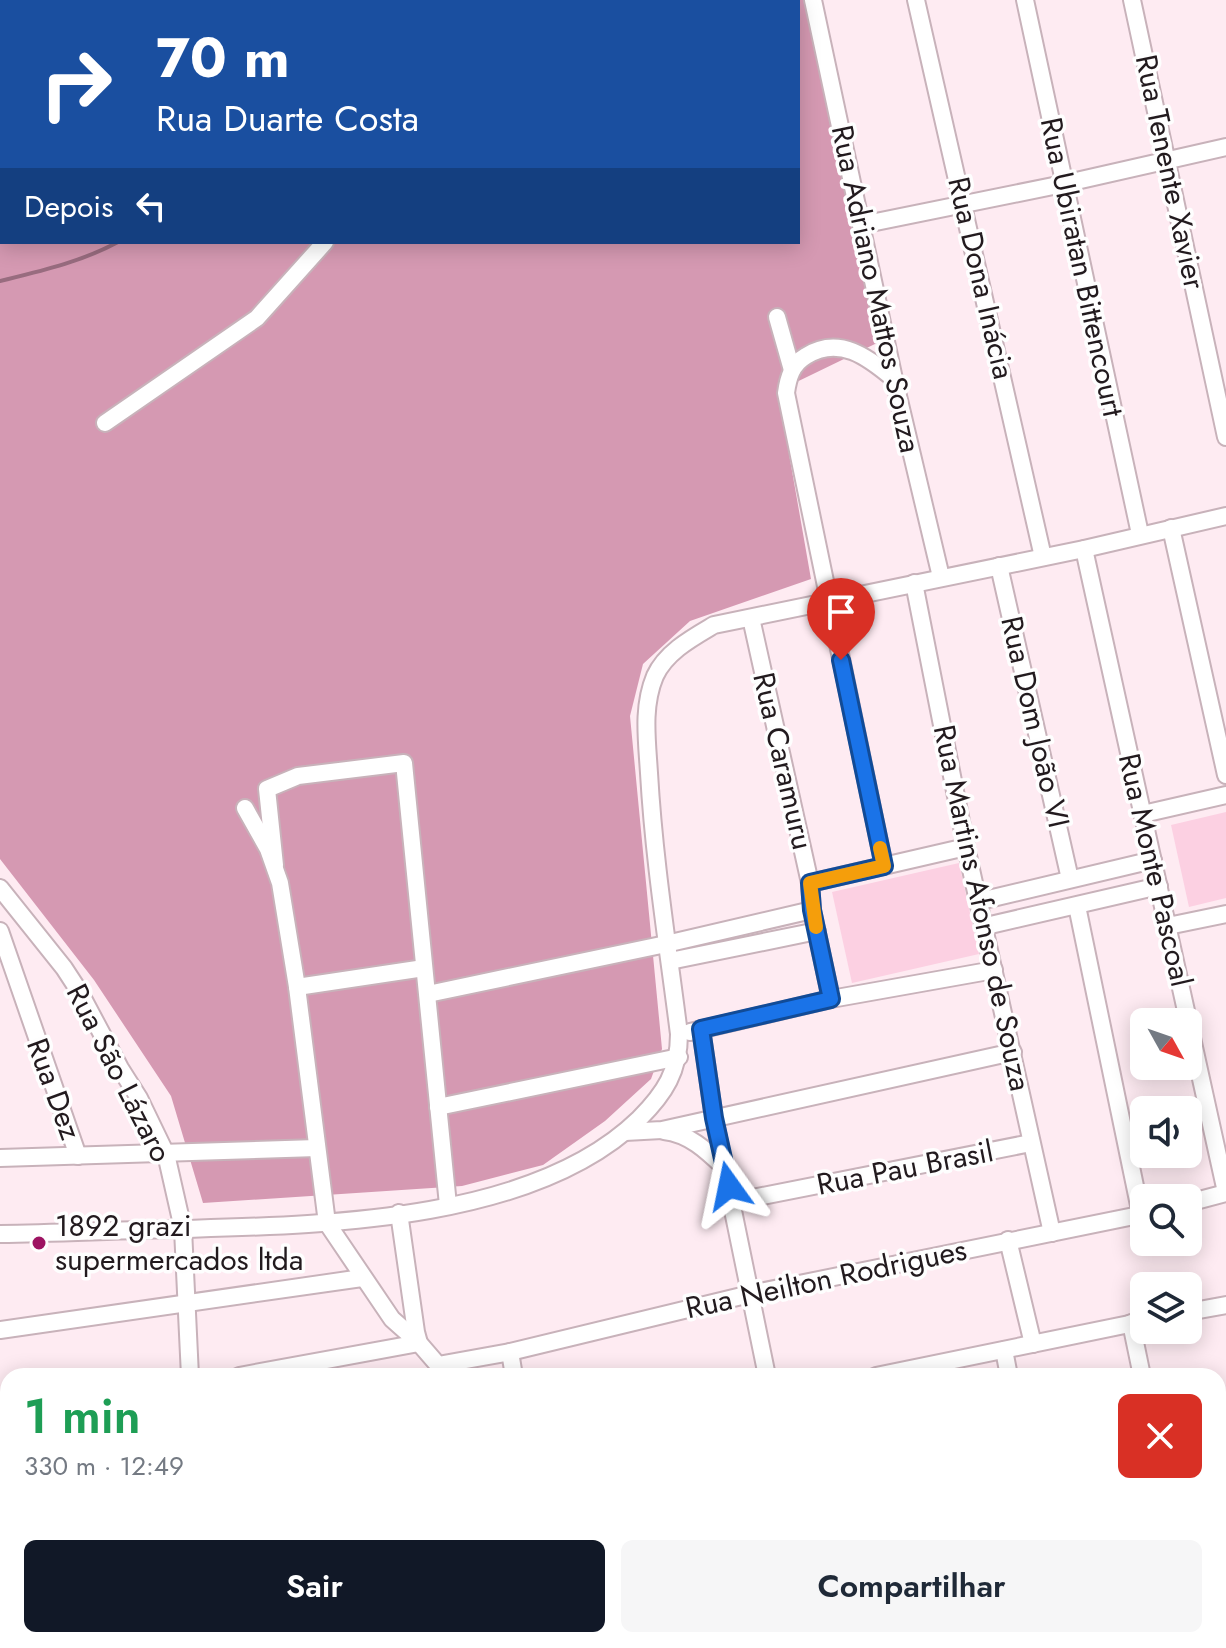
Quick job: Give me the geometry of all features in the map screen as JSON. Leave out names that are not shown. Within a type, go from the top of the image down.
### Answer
[{"type":"street","name":"Rua Adriano Mattos Souza","points":[[813,0],[894,379],[941,577]]},
{"type":"street","name":"Rua Dona Inácia","points":[[916,0],[1043,557]]},
{"type":"street","name":"Rua Ubiratan Bittencourt","points":[[1025,0],[1140,534]]},
{"type":"street","name":"Rua Tenente Xavier","points":[[1132,0],[1226,437]]},
{"type":"street","points":[[861,225],[1226,147]]},
{"type":"street","points":[[105,423],[257,318],[323,244]]},
{"type":"street","points":[[777,317],[796,365]]},
{"type":"street","points":[[884,866],[786,393],[796,365],[823,347],[844,347],[870,359],[894,379]]},
{"type":"street","points":[[0,1234],[327,1223],[448,1205],[526,1187],[590,1156],[625,1132],[654,1104],[671,1078],[679,1057],[679,1034],[652,824],[647,699],[657,673],[679,646],[714,625],[1084,549],[1226,516]]},
{"type":"street","points":[[1171,528],[1226,775]]},
{"type":"street","name":"Rua Monte Pascoal","points":[[1084,549],[1226,1193]]},
{"type":"street","name":"Rua Dom João VI","points":[[999,566],[1070,879]]},
{"type":"street","name":"Rua Martins Afonso de Souza","points":[[914,583],[966,847],[1052,1233]]},
{"type":"street","name":"Rua Caramuru","points":[[751,618],[810,883],[812,910],[831,999]]},
{"type":"street","points":[[434,1368],[419,1343],[392,1319],[327,1223],[297,987],[275,865],[267,789],[298,776],[404,763],[448,1205]]},
{"type":"street","points":[[1143,814],[1226,795]]},
{"type":"street","points":[[245,808],[275,865]]},
{"type":"street","points":[[810,883],[966,847]]},
{"type":"street","points":[[980,901],[1153,860]]},
{"type":"street","points":[[986,926],[1159,886]]},
{"type":"street","name":"Rua São Lázaro","points":[[0,888],[79,991],[139,1098],[166,1154],[183,1229],[190,1368]]},
{"type":"street","points":[[1077,906],[1137,1184]]},
{"type":"street","points":[[668,953],[812,910]]},
{"type":"street","points":[[1168,926],[1226,914]]},
{"type":"street","name":"Rua Dez","points":[[0,931],[7,981],[78,1156]]},
{"type":"street","points":[[428,994],[817,931]]},
{"type":"street","points":[[297,987],[424,968]]},
{"type":"street","points":[[679,1034],[831,999],[994,970]]},
{"type":"street","points":[[701,1029],[714,1118],[765,1368]]},
{"type":"street","points":[[625,1132],[662,1130],[1013,1052]]},
{"type":"street","points":[[438,1107],[679,1057]]},
{"type":"street","points":[[662,1130],[692,1140],[726,1169]]},
{"type":"street","name":"Rua Pau Brasil","points":[[732,1202],[1031,1143]]},
{"type":"street","points":[[0,1158],[317,1148]]},
{"type":"street","points":[[1202,1199],[1226,1193]]},
{"type":"street","points":[[399,1213],[419,1343]]},
{"type":"street","name":"Rua Neilton Rodrigues","points":[[448,1368],[750,1294],[1130,1217]]},
{"type":"street","points":[[1008,1240],[1033,1344]]},
{"type":"street","points":[[0,1330],[362,1278]]},
{"type":"street","points":[[1202,1309],[1226,1305]]},
{"type":"street","points":[[915,1368],[1130,1324]]},
{"type":"street","points":[[283,1368],[419,1343]]},
{"type":"street","points":[[1140,1344],[1141,1368]]},
{"type":"street","points":[[1004,1350],[1007,1368]]},
{"type":"street","points":[[510,1352],[513,1368]]},
{"type":"shaded area","points":[[800,0],[814,0],[877,343],[778,391],[811,579],[690,621],[643,664],[630,716],[662,1049],[651,1079],[605,1121],[543,1165],[462,1186],[203,1203],[171,1096],[94,980],[0,859],[0,244],[800,244]]},
{"type":"shaded area","points":[[1226,812],[1226,898],[1189,907],[1171,825]]},
{"type":"shaded area","points":[[959,863],[979,954],[852,983],[832,892]]},
{"type":"waterway","points":[[0,281],[46,270],[114,244]]},
{"type":"slow traffic","points":[[816,927],[810,883],[884,866],[880,848]]},
{"type":"place","name":"1892 grazi supermercados ltda","points":[[39,1243]]},
{"type":"route","points":[[729,1186],[714,1118],[701,1029],[831,999],[812,910],[810,883],[884,866],[841,660]]}]
